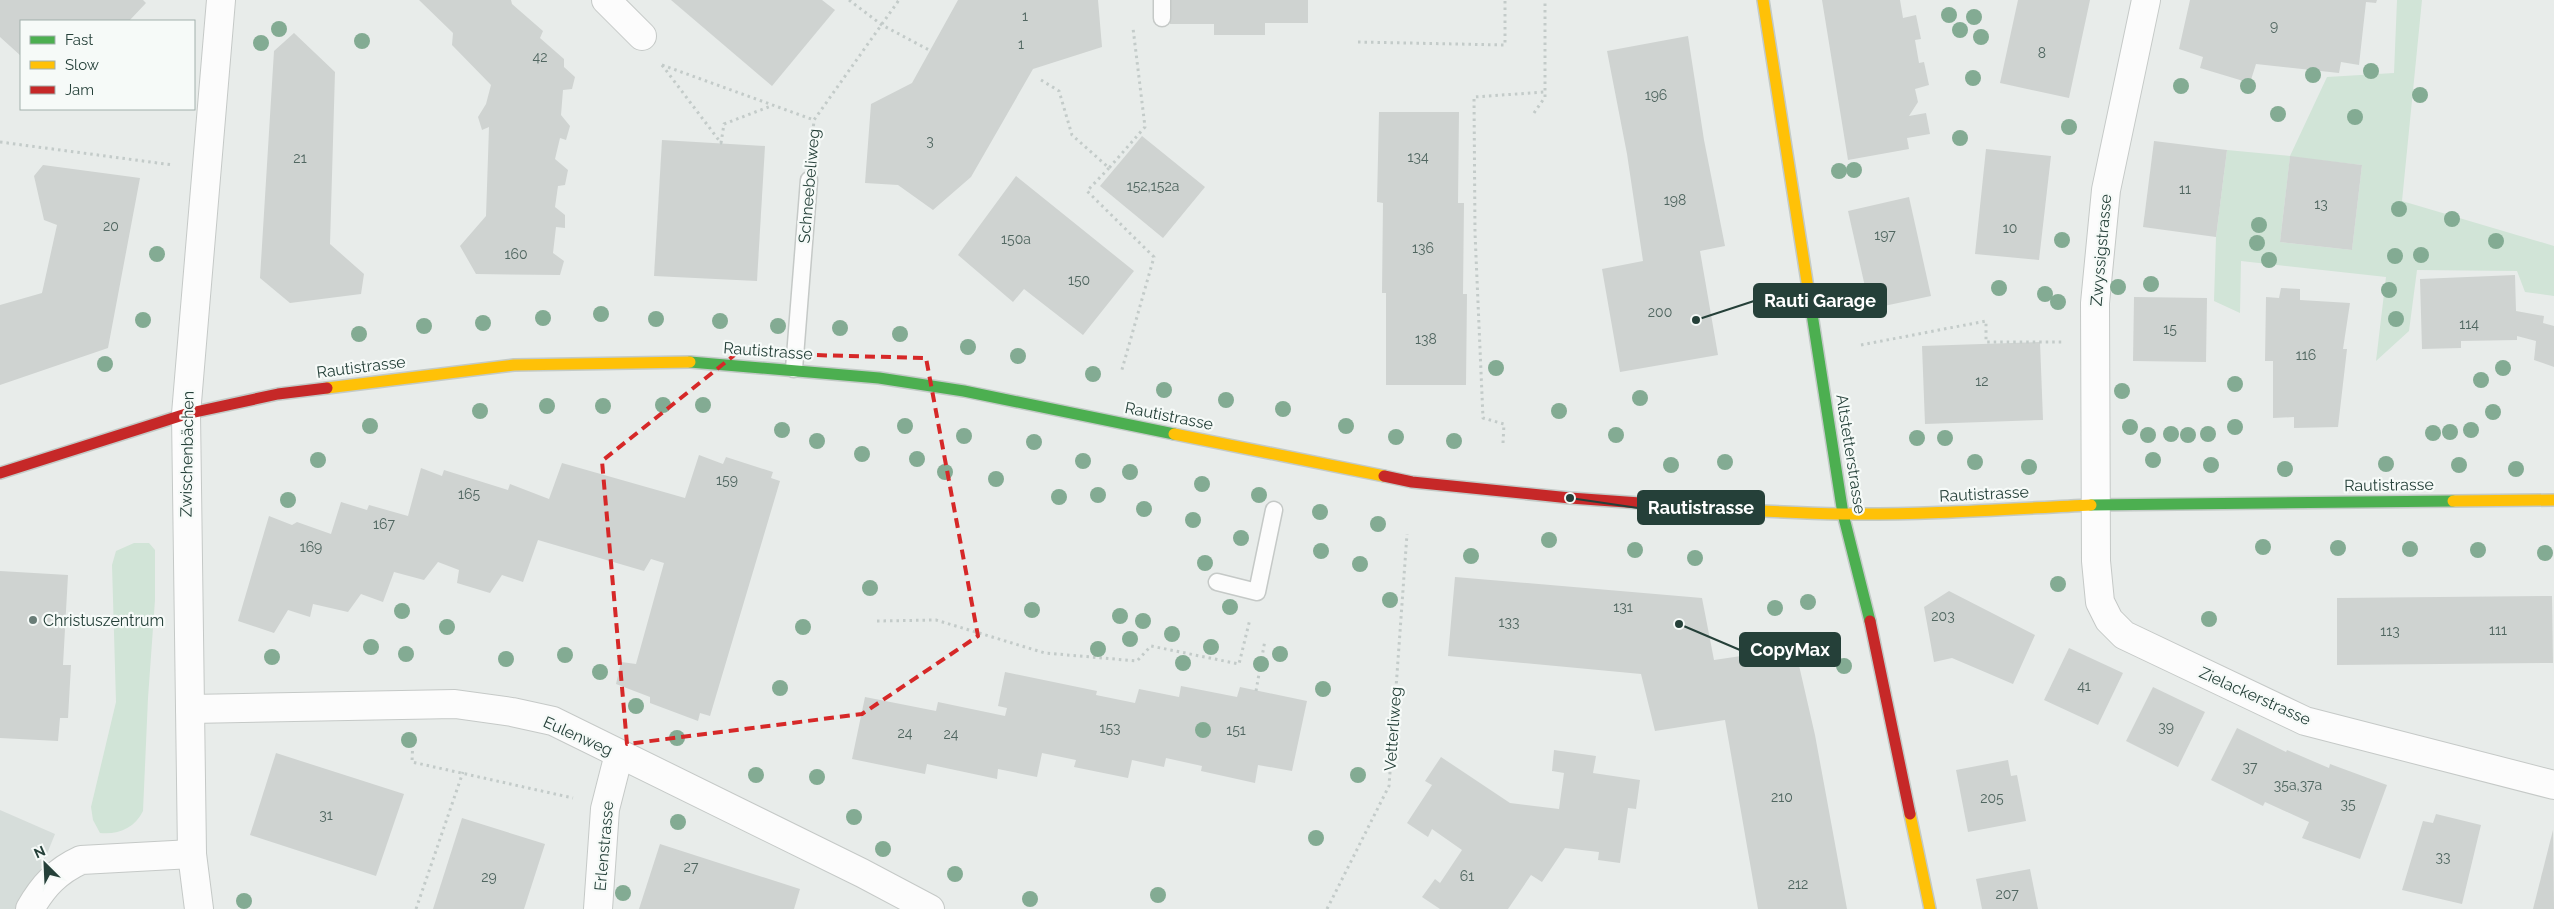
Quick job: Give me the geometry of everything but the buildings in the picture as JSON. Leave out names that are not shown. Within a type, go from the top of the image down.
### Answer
[{"type":"street","name":"Zwischenbächen","points":[[199,909],[192,854],[186,526],[186,414],[221,0]]},
{"type":"street","points":[[606,0],[642,36]]},
{"type":"street","name":"Altstetterstrasse","points":[[1763,0],[1843,514],[1871,623],[1930,909]]},
{"type":"street","name":"Zwyssigstrasse","points":[[2094,505],[2095,303],[2106,190],[2146,0]]},
{"type":"street","name":"Rautistrasse","points":[[0,473],[186,414],[278,394],[514,365],[592,362],[695,362],[794,369],[879,378],[964,391],[1412,482],[1580,499],[1769,512],[1843,514],[1926,513],[2094,505],[2554,500]]},
{"type":"street","name":"Zielackerstrasse","points":[[2094,505],[2100,602],[2109,620],[2124,635],[2304,721],[2554,785]]},
{"type":"street","name":"Eulenweg","points":[[190,709],[455,704],[512,712],[553,721],[845,864],[930,909]]},
{"type":"street","name":"Erlenstrasse","points":[[598,909],[605,809],[619,754]]},
{"type":"street","points":[[30,909],[53,876],[81,860],[192,854]]},
{"type":"lane","points":[[1162,0],[1162,18]]},
{"type":"lane","name":"Schneebeliweg","points":[[794,369],[809,180]]},
{"type":"lane","points":[[1218,582],[1260,593],[1274,510]]},
{"type":"path","points":[[849,0],[882,25],[931,51]]},
{"type":"path","name":"Schneebeliweg","points":[[809,180],[814,120],[900,0]]},
{"type":"path","points":[[1358,42],[1505,45],[1505,0]]},
{"type":"path","points":[[1534,114],[1545,97],[1545,0]]},
{"type":"path","points":[[1121,373],[1154,258],[1087,191],[1145,127],[1132,20]]},
{"type":"path","points":[[655,62],[814,120]]},
{"type":"path","points":[[662,65],[721,144],[724,124],[772,106]]},
{"type":"path","points":[[1041,80],[1059,91],[1072,135],[1109,168]]},
{"type":"path","points":[[1503,443],[1504,424],[1483,418],[1475,234],[1474,97],[1545,92]]},
{"type":"path","points":[[0,142],[176,166]]},
{"type":"path","points":[[1861,345],[1986,321],[1986,342],[2065,342]]},
{"type":"path","name":"Vetterliweg","points":[[1326,909],[1389,786],[1407,534]]},
{"type":"path","points":[[877,620],[936,620],[1045,653],[1137,661],[1151,646],[1239,664],[1260,593]]},
{"type":"path","points":[[1256,691],[1265,640]]},
{"type":"path","points":[[414,732],[412,762],[574,798]]},
{"type":"path","points":[[416,909],[463,772]]},
{"type":"highlighted area","points":[[737,353],[926,358],[978,636],[862,714],[627,744],[602,461]]},
{"type":"shaded area","points":[[0,810],[55,834],[40,871],[18,909],[0,909]]},
{"type":"green space","points":[[2397,0],[2422,0],[2402,201],[2554,246],[2554,296],[2525,292],[2517,271],[2417,270],[2409,331],[2376,361],[2386,277],[2241,261],[2240,313],[2214,301],[2216,237],[2227,150],[2290,156],[2327,77],[2394,73]],"holes":[[[2290,157],[2362,165],[2352,250],[2280,242]]]},
{"type":"green space","points":[[134,543],[149,543],[155,550],[155,600],[143,811],[131,826],[113,833],[100,833],[93,820],[91,807],[116,702],[112,565],[116,551]]},
{"type":"traffic: fast","points":[[1810,301],[1843,514],[1870,621]]},
{"type":"traffic: fast","points":[[690,362],[879,378],[964,391],[1174,434]]},
{"type":"traffic: fast","points":[[2091,505],[2453,501]]},
{"type":"traffic: slow","points":[[1763,0],[1810,301]]},
{"type":"traffic: slow","points":[[327,388],[514,365],[690,362]]},
{"type":"traffic: slow","points":[[1174,434],[1384,476]]},
{"type":"traffic: slow","points":[[2453,501],[2554,500]]},
{"type":"traffic: slow","points":[[1668,505],[1842,514],[1904,514],[2091,505]]},
{"type":"traffic: slow","points":[[1910,814],[1930,909]]},
{"type":"traffic: jam","points":[[0,473],[186,414],[278,394],[327,388]]},
{"type":"traffic: jam","points":[[1384,476],[1412,482],[1570,498],[1668,505]]},
{"type":"traffic: jam","points":[[1870,621],[1910,814]]},
{"type":"place","name":"Rauti Garage","points":[[1696,320]]},
{"type":"place","name":"Rautistrasse","points":[[1570,498]]},
{"type":"place","name":"Christuszentrum","points":[[33,620]]},
{"type":"place","name":"CopyMax","points":[[1679,624]]}]
